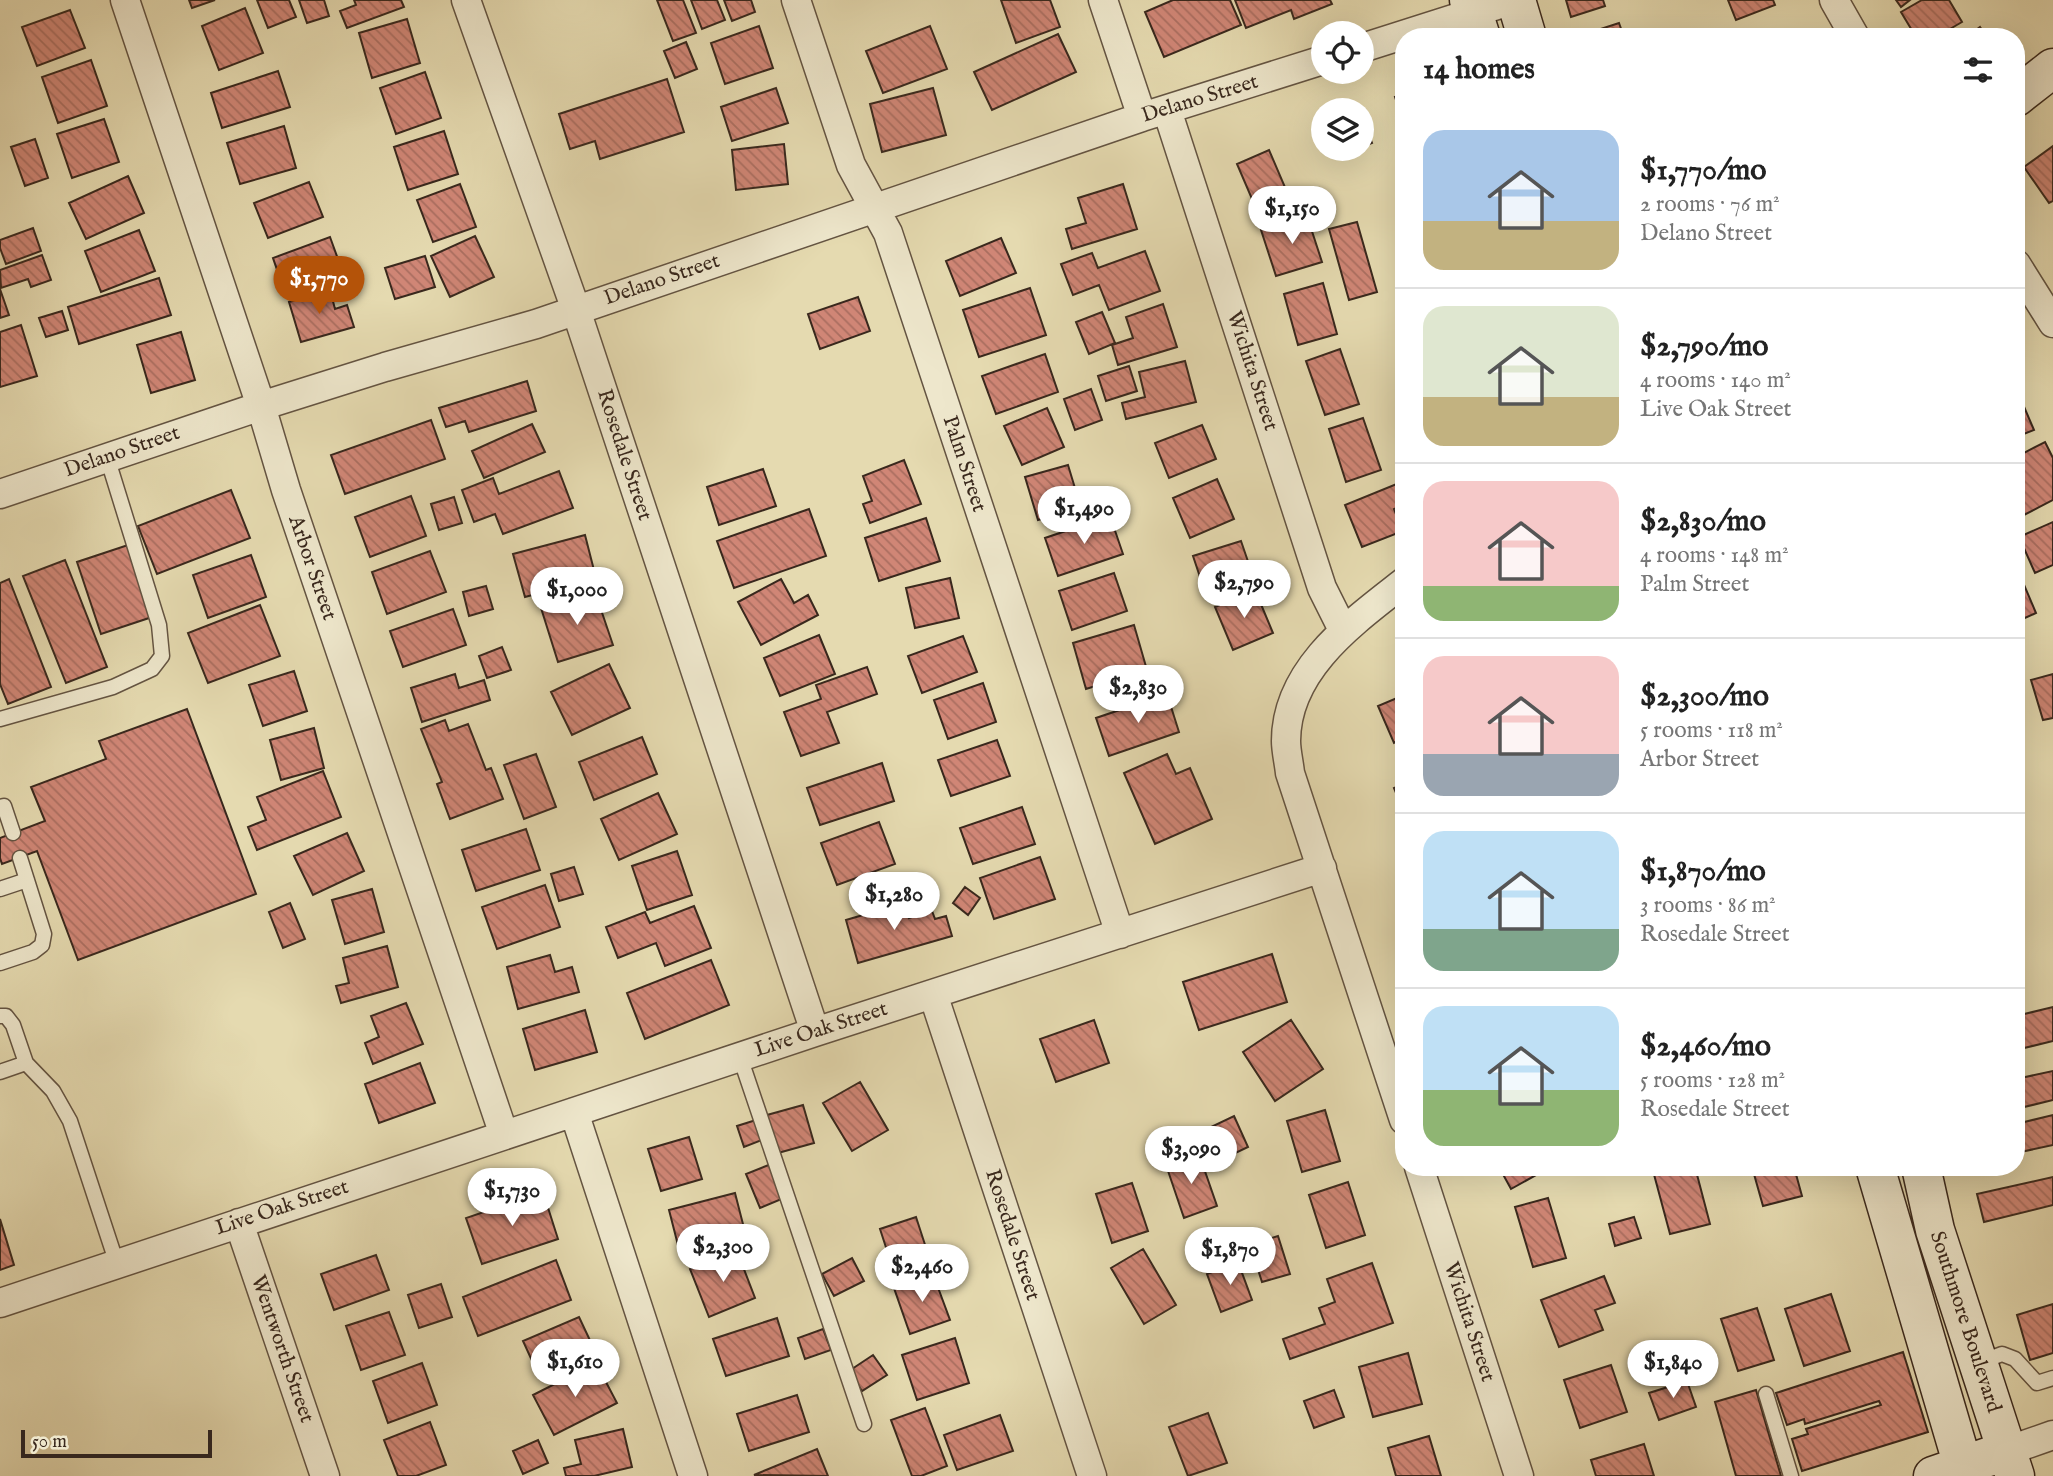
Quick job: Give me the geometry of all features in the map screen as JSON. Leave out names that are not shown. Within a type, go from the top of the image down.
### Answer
[{"type":"street","name":"Arbor Street","points":[[125,0],[503,1135]]},
{"type":"street","name":"Rosedale Street","points":[[466,0],[576,310],[815,1032]]},
{"type":"street","name":"Palm Street","points":[[796,0],[851,165],[888,233],[1120,934]]},
{"type":"street","name":"Wichita Street","points":[[1103,0],[1155,113],[1322,588],[1343,630]]},
{"type":"street","points":[[1432,28],[1515,0],[1524,28]]},
{"type":"street","points":[[1834,0],[1850,28]]},
{"type":"street","points":[[1374,45],[1395,39]]},
{"type":"street","name":"Delano Street","points":[[0,494],[261,406],[536,324],[1155,113],[1311,64]]},
{"type":"street","points":[[2025,90],[2053,68]]},
{"type":"street","points":[[2025,278],[2053,323]]},
{"type":"street","points":[[1395,589],[1343,630],[1304,677],[1292,707],[1286,740],[1290,773],[1395,1092]]},
{"type":"street","name":"Live Oak Street","points":[[0,1303],[815,1032],[1322,868]]},
{"type":"street","name":"Rosedale Street","points":[[933,994],[1092,1476]]},
{"type":"street","points":[[574,1112],[694,1476]]},
{"type":"street","name":"Wichita Street","points":[[1422,1176],[1519,1476]]},
{"type":"street","name":"Southmore Boulevard","points":[[1877,1176],[1954,1473]]},
{"type":"street","name":"Southmore Boulevard","points":[[1922,1176],[1935,1230],[2011,1463]]},
{"type":"street","name":"Wentworth Street","points":[[239,1223],[325,1476]]},
{"type":"street","points":[[1954,1473],[2011,1463],[2053,1435]]},
{"type":"lane","points":[[0,719],[113,687],[152,669],[162,656],[159,625],[107,457]]},
{"type":"lane","points":[[0,807],[4,806],[13,833]]},
{"type":"lane","points":[[0,964],[42,946],[44,934],[20,858]]},
{"type":"lane","points":[[0,889],[27,880]]},
{"type":"lane","points":[[3,1016],[13,1025],[26,1063],[53,1091],[70,1121],[117,1264]]},
{"type":"lane","points":[[740,1057],[863,1424]]},
{"type":"lane","points":[[0,1072],[26,1063]]},
{"type":"lane","points":[[1978,1364],[2002,1354],[2015,1359],[2037,1383],[2053,1378]]},
{"type":"lane","points":[[1766,1394],[1791,1476]]},
{"type":"building","points":[[189,0],[215,0],[192,8]]},
{"type":"building","points":[[257,0],[289,0],[296,17],[268,28]]},
{"type":"building","points":[[299,0],[324,0],[329,16],[307,23]]},
{"type":"building","points":[[354,0],[401,0],[404,7],[347,28],[340,11],[356,5]]},
{"type":"building","points":[[657,0],[683,0],[696,33],[673,41]]},
{"type":"building","points":[[691,0],[717,0],[725,20],[702,29]]},
{"type":"building","points":[[724,0],[751,0],[755,12],[732,21]]},
{"type":"building","points":[[1001,0],[1050,0],[1060,27],[1016,43]]},
{"type":"building","points":[[1173,0],[1230,0],[1241,25],[1164,57],[1145,12]]},
{"type":"building","points":[[1235,0],[1330,0],[1332,4],[1294,19],[1291,10],[1246,28]]},
{"type":"building","points":[[1566,0],[1603,0],[1605,6],[1571,17]]},
{"type":"building","points":[[1728,0],[1773,0],[1775,5],[1736,20]]},
{"type":"building","points":[[1896,0],[1910,0],[1901,7]]},
{"type":"building","points":[[1922,0],[1949,0],[1962,22],[1952,28],[1911,28],[1901,12]]},
{"type":"building","points":[[245,8],[263,53],[219,70],[202,26]]},
{"type":"building","points":[[70,10],[85,48],[37,66],[22,27]]},
{"type":"building","points":[[407,19],[420,63],[372,78],[359,33]]},
{"type":"building","points":[[1619,23],[1621,28],[1604,28]]},
{"type":"building","points":[[759,26],[773,68],[725,84],[711,43]]},
{"type":"building","points":[[930,26],[947,69],[883,93],[866,51]]},
{"type":"building","points":[[1058,34],[1076,72],[992,110],[974,72]]},
{"type":"building","points":[[686,42],[697,69],[675,78],[664,51]]},
{"type":"building","points":[[91,60],[107,106],[58,123],[42,77]]},
{"type":"building","points":[[278,71],[290,107],[222,128],[211,93]]},
{"type":"building","points":[[425,72],[441,118],[396,134],[380,88]]},
{"type":"building","points":[[667,79],[684,132],[600,159],[595,141],[570,149],[559,114]]},
{"type":"building","points":[[776,88],[788,123],[732,141],[721,107]]},
{"type":"building","points":[[933,88],[946,135],[882,152],[870,104]]},
{"type":"building","points":[[104,119],[119,162],[72,178],[57,134]]},
{"type":"building","points":[[284,126],[296,168],[240,184],[227,143]]},
{"type":"building","points":[[444,131],[458,174],[408,190],[394,147]]},
{"type":"building","points":[[35,139],[48,178],[25,186],[11,147]]},
{"type":"building","points":[[784,144],[788,184],[736,190],[732,150]]},
{"type":"building","points":[[2053,146],[2053,201],[2049,203],[2025,166]]},
{"type":"building","points":[[1269,150],[1287,192],[1255,206],[1237,164]]},
{"type":"building","points":[[128,176],[144,213],[86,239],[69,203]]},
{"type":"building","points":[[309,182],[323,217],[268,238],[254,203]]},
{"type":"building","points":[[460,184],[476,227],[433,242],[417,200]]},
{"type":"building","points":[[1123,184],[1137,229],[1072,249],[1066,229],[1086,223],[1078,198]]},
{"type":"building","points":[[1307,216],[1322,262],[1276,276],[1261,230]]},
{"type":"building","points":[[1357,222],[1377,292],[1349,300],[1329,229]]},
{"type":"building","points":[[33,228],[41,251],[6,264],[0,240]]},
{"type":"building","points":[[139,230],[155,271],[101,292],[85,251]]},
{"type":"building","points":[[475,236],[494,277],[450,297],[431,256]]},
{"type":"building","points":[[330,237],[343,273],[285,293],[273,258]]},
{"type":"building","points":[[1001,238],[1016,273],[960,296],[946,261]]},
{"type":"building","points":[[1145,251],[1160,291],[1109,310],[1099,285],[1073,295],[1061,264],[1092,253],[1098,268]]},
{"type":"building","points":[[42,255],[51,280],[31,287],[28,279],[1,288],[0,270]]},
{"type":"building","points":[[425,256],[435,287],[395,299],[385,268]]},
{"type":"building","points":[[159,278],[171,315],[79,344],[68,307]]},
{"type":"building","points":[[1323,283],[1337,334],[1298,345],[1284,294]]},
{"type":"building","points":[[1030,288],[1046,335],[979,357],[963,310]]},
{"type":"building","points":[[0,289],[9,315],[0,318]]},
{"type":"building","points":[[330,290],[335,309],[347,305],[354,327],[301,342],[289,302]]},
{"type":"building","points":[[858,297],[870,331],[820,349],[808,314]]},
{"type":"building","points":[[1163,304],[1177,347],[1118,365],[1112,345],[1133,338],[1126,317]]},
{"type":"building","points":[[62,311],[68,330],[46,337],[39,318]]},
{"type":"building","points":[[1102,312],[1115,343],[1089,354],[1076,322]]},
{"type":"building","points":[[21,325],[37,376],[0,387],[0,332]]},
{"type":"building","points":[[181,332],[195,380],[151,393],[137,345]]},
{"type":"building","points":[[1340,349],[1359,404],[1325,415],[1306,361]]},
{"type":"building","points":[[1045,354],[1058,392],[996,414],[982,376]]},
{"type":"building","points":[[1185,361],[1196,402],[1126,419],[1122,403],[1145,397],[1139,372]]},
{"type":"building","points":[[1129,366],[1137,391],[1106,401],[1098,376]]},
{"type":"building","points":[[527,381],[536,411],[469,432],[465,421],[446,427],[439,408]]},
{"type":"building","points":[[1091,389],[1102,420],[1075,430],[1064,399]]},
{"type":"building","points":[[1047,408],[1064,447],[1022,465],[1004,426]]},
{"type":"building","points":[[2025,409],[2034,430],[2025,434]]},
{"type":"building","points":[[1363,418],[1381,470],[1346,482],[1329,429]]},
{"type":"building","points":[[431,420],[445,459],[345,494],[331,455]]},
{"type":"building","points":[[532,424],[545,452],[484,478],[472,451]]},
{"type":"building","points":[[1202,425],[1216,459],[1169,478],[1155,443]]},
{"type":"building","points":[[2045,442],[2053,458],[2053,500],[2025,514],[2025,452]]},
{"type":"building","points":[[904,460],[921,504],[870,523],[863,504],[872,501],[863,476]]},
{"type":"building","points":[[1068,465],[1081,508],[1038,520],[1025,477]]},
{"type":"building","points":[[763,469],[776,506],[719,525],[707,487]]},
{"type":"building","points":[[559,471],[573,508],[503,534],[495,514],[474,522],[462,490],[493,478],[499,494]]},
{"type":"building","points":[[1217,479],[1234,519],[1190,538],[1173,498]]},
{"type":"building","points":[[1395,485],[1395,534],[1362,547],[1345,505]]},
{"type":"building","points":[[231,490],[250,538],[157,574],[138,526]]},
{"type":"building","points":[[411,496],[426,536],[370,557],[355,517]]},
{"type":"building","points":[[454,497],[462,523],[439,530],[431,504]]},
{"type":"building","points":[[809,509],[826,556],[734,588],[717,541]]},
{"type":"building","points":[[1110,516],[1123,554],[1058,576],[1045,538]]},
{"type":"building","points":[[926,518],[940,561],[879,581],[865,538]]},
{"type":"building","points":[[2053,522],[2053,565],[2035,573],[2025,550],[2025,534]]},
{"type":"building","points":[[585,535],[596,578],[525,597],[513,554]]},
{"type":"building","points":[[1241,541],[1254,579],[1206,595],[1193,556]]},
{"type":"building","points":[[128,545],[152,617],[101,634],[77,562]]},
{"type":"building","points":[[430,551],[446,592],[387,614],[372,572]]},
{"type":"building","points":[[251,555],[266,597],[208,618],[193,575]]},
{"type":"building","points":[[65,560],[107,667],[66,683],[23,576]]},
{"type":"building","points":[[1114,573],[1127,611],[1072,630],[1059,591]]},
{"type":"building","points":[[950,578],[959,618],[915,628],[906,588]]},
{"type":"building","points":[[9,579],[51,687],[8,704],[0,684],[0,583]]},
{"type":"building","points":[[781,579],[794,603],[808,595],[818,615],[761,645],[738,602]]},
{"type":"building","points":[[486,586],[493,609],[469,616],[463,592]]},
{"type":"building","points":[[2025,587],[2036,613],[2025,618]]},
{"type":"building","points":[[1255,590],[1273,633],[1233,650],[1215,607]]},
{"type":"building","points":[[595,592],[613,645],[558,662],[541,608]]},
{"type":"building","points":[[260,605],[280,656],[208,683],[188,633]]},
{"type":"building","points":[[453,609],[466,645],[403,667],[390,631]]},
{"type":"building","points":[[1134,625],[1147,670],[1086,689],[1073,643]]},
{"type":"building","points":[[819,635],[835,674],[780,696],[764,658]]},
{"type":"building","points":[[963,636],[977,672],[922,693],[908,656]]},
{"type":"building","points":[[502,647],[511,670],[487,678],[479,656]]},
{"type":"building","points":[[609,664],[630,708],[572,735],[551,692]]},
{"type":"building","points":[[867,667],[877,694],[827,712],[839,743],[801,756],[784,712],[821,699],[816,685]]},
{"type":"building","points":[[294,671],[307,711],[263,726],[249,685]]},
{"type":"building","points":[[455,674],[459,688],[484,680],[490,700],[422,722],[411,688]]},
{"type":"building","points":[[2053,674],[2053,718],[2043,720],[2031,680]]},
{"type":"building","points":[[983,683],[996,722],[948,739],[934,700]]},
{"type":"building","points":[[1167,694],[1179,732],[1109,756],[1096,718]]},
{"type":"building","points":[[1395,699],[1394,743],[1378,706]]},
{"type":"building","points":[[187,709],[256,894],[78,960],[37,851],[2,864],[0,838],[45,821],[31,787],[106,759],[99,741]]},
{"type":"building","points":[[445,720],[449,731],[468,724],[486,770],[491,768],[503,799],[450,819],[437,784],[442,782],[421,729]]},
{"type":"building","points":[[314,728],[324,768],[281,780],[270,740]]},
{"type":"building","points":[[642,737],[657,774],[594,800],[579,762]]},
{"type":"building","points":[[997,740],[1010,776],[951,796],[938,760]]},
{"type":"building","points":[[536,754],[556,807],[524,819],[504,765]]},
{"type":"building","points":[[1167,754],[1176,774],[1190,768],[1212,819],[1155,844],[1124,773]]},
{"type":"building","points":[[882,763],[894,801],[820,825],[807,788]]},
{"type":"building","points":[[323,771],[341,817],[257,850],[248,827],[266,820],[257,797]]},
{"type":"building","points":[[658,793],[677,834],[619,860],[601,819]]},
{"type":"building","points":[[1022,807],[1035,844],[973,864],[960,828]]},
{"type":"building","points":[[879,822],[895,864],[837,885],[821,843]]},
{"type":"building","points":[[526,829],[540,870],[476,891],[462,850]]},
{"type":"building","points":[[347,833],[364,871],[313,895],[294,856]]},
{"type":"building","points":[[677,851],[692,895],[647,910],[632,866]]},
{"type":"building","points":[[1040,857],[1055,899],[994,919],[980,878]]},
{"type":"building","points":[[574,867],[583,894],[559,901],[551,874]]},
{"type":"building","points":[[545,885],[560,927],[497,949],[482,907]]},
{"type":"building","points":[[965,887],[980,898],[968,915],[953,903]]},
{"type":"building","points":[[372,889],[384,932],[345,944],[332,900]]},
{"type":"building","points":[[290,903],[305,939],[283,948],[269,912]]},
{"type":"building","points":[[904,903],[909,918],[932,911],[935,919],[946,916],[952,936],[858,963],[846,920]]},
{"type":"building","points":[[694,906],[711,948],[665,966],[656,943],[618,958],[606,927],[645,912],[650,923]]},
{"type":"building","points":[[387,946],[398,987],[341,1003],[336,986],[349,983],[343,958]]},
{"type":"building","points":[[1272,954],[1287,1002],[1199,1030],[1183,982]]},
{"type":"building","points":[[550,955],[555,972],[572,967],[579,992],[518,1009],[507,967]]},
{"type":"building","points":[[711,960],[729,1005],[645,1039],[627,993]]},
{"type":"building","points":[[406,1003],[423,1044],[373,1064],[365,1043],[379,1037],[371,1016]]},
{"type":"building","points":[[2053,1007],[2053,1041],[2025,1048],[2025,1014]]},
{"type":"building","points":[[585,1010],[597,1052],[535,1070],[523,1029]]},
{"type":"building","points":[[1094,1020],[1109,1063],[1056,1082],[1040,1039]]},
{"type":"building","points":[[1291,1020],[1323,1069],[1275,1101],[1243,1052]]},
{"type":"building","points":[[420,1063],[435,1103],[379,1123],[365,1084]]},
{"type":"building","points":[[2053,1071],[2053,1100],[2025,1107],[2025,1077]]},
{"type":"building","points":[[860,1082],[888,1130],[852,1151],[823,1103]]},
{"type":"building","points":[[803,1105],[814,1143],[778,1153],[767,1115]]},
{"type":"building","points":[[1325,1110],[1340,1161],[1302,1172],[1287,1121]]},
{"type":"building","points":[[2053,1115],[2053,1145],[2025,1151],[2025,1122]]},
{"type":"building","points":[[1234,1116],[1248,1147],[1223,1159],[1209,1128]]},
{"type":"building","points":[[756,1120],[762,1140],[744,1147],[737,1126]]},
{"type":"building","points":[[689,1137],[702,1179],[661,1191],[648,1149]]},
{"type":"building","points":[[1199,1154],[1217,1206],[1184,1218],[1166,1165]]},
{"type":"building","points":[[771,1164],[784,1198],[760,1208],[746,1174]]},
{"type":"building","points":[[1504,1176],[1534,1176],[1511,1189]]},
{"type":"building","points":[[1654,1176],[1697,1176],[1710,1224],[1670,1234]]},
{"type":"building","points":[[1755,1176],[1796,1176],[1802,1196],[1763,1206]]},
{"type":"building","points":[[2053,1177],[2053,1205],[1984,1222],[1977,1194]]},
{"type":"building","points":[[1348,1182],[1365,1235],[1326,1248],[1309,1195]]},
{"type":"building","points":[[1132,1183],[1148,1231],[1112,1243],[1096,1194]]},
{"type":"building","points":[[543,1192],[558,1239],[482,1264],[466,1218]]},
{"type":"building","points":[[735,1193],[745,1232],[679,1249],[669,1210]]},
{"type":"building","points":[[1548,1198],[1566,1258],[1533,1267],[1515,1207]]},
{"type":"building","points":[[916,1217],[930,1260],[894,1272],[880,1229]]},
{"type":"building","points":[[1634,1217],[1641,1238],[1615,1246],[1609,1224]]},
{"type":"building","points":[[0,1219],[14,1265],[0,1270]]},
{"type":"building","points":[[1278,1236],[1290,1274],[1262,1282],[1250,1245]]},
{"type":"building","points":[[1143,1249],[1176,1305],[1144,1324],[1111,1268]]},
{"type":"building","points":[[737,1251],[755,1298],[709,1317],[690,1269]]},
{"type":"building","points":[[376,1255],[389,1290],[334,1310],[321,1274]]},
{"type":"building","points":[[852,1258],[864,1281],[834,1296],[822,1274]]},
{"type":"building","points":[[556,1260],[571,1300],[478,1336],[463,1297]]},
{"type":"building","points":[[1238,1262],[1252,1300],[1221,1312],[1207,1274]]},
{"type":"building","points":[[1372,1263],[1393,1323],[1290,1359],[1283,1339],[1325,1324],[1319,1308],[1335,1302],[1327,1279]]},
{"type":"building","points":[[933,1274],[950,1320],[910,1334],[894,1288]]},
{"type":"building","points":[[1604,1276],[1615,1303],[1595,1310],[1603,1330],[1559,1347],[1541,1300]]},
{"type":"building","points":[[441,1284],[452,1317],[419,1328],[408,1295]]},
{"type":"building","points":[[1831,1294],[1850,1351],[1804,1366],[1785,1309]]},
{"type":"building","points":[[2053,1304],[2053,1353],[2030,1360],[2017,1315]]},
{"type":"building","points":[[1757,1308],[1774,1360],[1738,1371],[1721,1319]]},
{"type":"building","points":[[389,1312],[405,1355],[361,1370],[346,1326]]},
{"type":"building","points":[[579,1317],[595,1351],[539,1376],[523,1341]]},
{"type":"building","points":[[777,1318],[789,1356],[726,1376],[713,1339]]},
{"type":"building","points":[[823,1329],[831,1350],[805,1359],[798,1338]]},
{"type":"building","points":[[955,1338],[969,1383],[917,1400],[902,1355]]},
{"type":"building","points":[[1903,1352],[1928,1432],[1802,1471],[1792,1439],[1808,1434],[1806,1429],[1881,1405],[1879,1401],[1805,1424],[1804,1419],[1787,1425],[1776,1393]]},
{"type":"building","points":[[1408,1353],[1422,1404],[1373,1417],[1359,1367]]},
{"type":"building","points":[[873,1355],[887,1375],[862,1391],[849,1371]]},
{"type":"building","points":[[422,1363],[437,1405],[388,1423],[373,1381]]},
{"type":"building","points":[[596,1363],[617,1403],[554,1435],[533,1395]]},
{"type":"building","points":[[1611,1365],[1627,1412],[1580,1428],[1564,1380]]},
{"type":"building","points":[[1687,1381],[1696,1407],[1659,1420],[1649,1393]]},
{"type":"building","points":[[1334,1390],[1344,1417],[1314,1428],[1304,1401]]},
{"type":"building","points":[[1756,1390],[1781,1476],[1736,1476],[1715,1402]]},
{"type":"building","points":[[797,1395],[809,1432],[749,1451],[737,1414]]},
{"type":"building","points":[[925,1408],[947,1466],[921,1476],[912,1476],[891,1420]]},
{"type":"building","points":[[1208,1413],[1227,1463],[1188,1476],[1169,1427]]},
{"type":"building","points":[[1000,1415],[1013,1451],[957,1470],[944,1435]]},
{"type":"building","points":[[430,1422],[446,1465],[416,1476],[398,1476],[384,1440]]},
{"type":"building","points":[[623,1429],[632,1467],[594,1476],[566,1476],[564,1468],[581,1464],[575,1440]]},
{"type":"building","points":[[1429,1436],[1441,1476],[1396,1476],[1388,1448]]},
{"type":"building","points":[[538,1440],[548,1463],[523,1474],[513,1451]]},
{"type":"building","points":[[1644,1444],[1654,1476],[1596,1476],[1591,1460]]},
{"type":"building","points":[[817,1449],[828,1476],[754,1475]]}]
